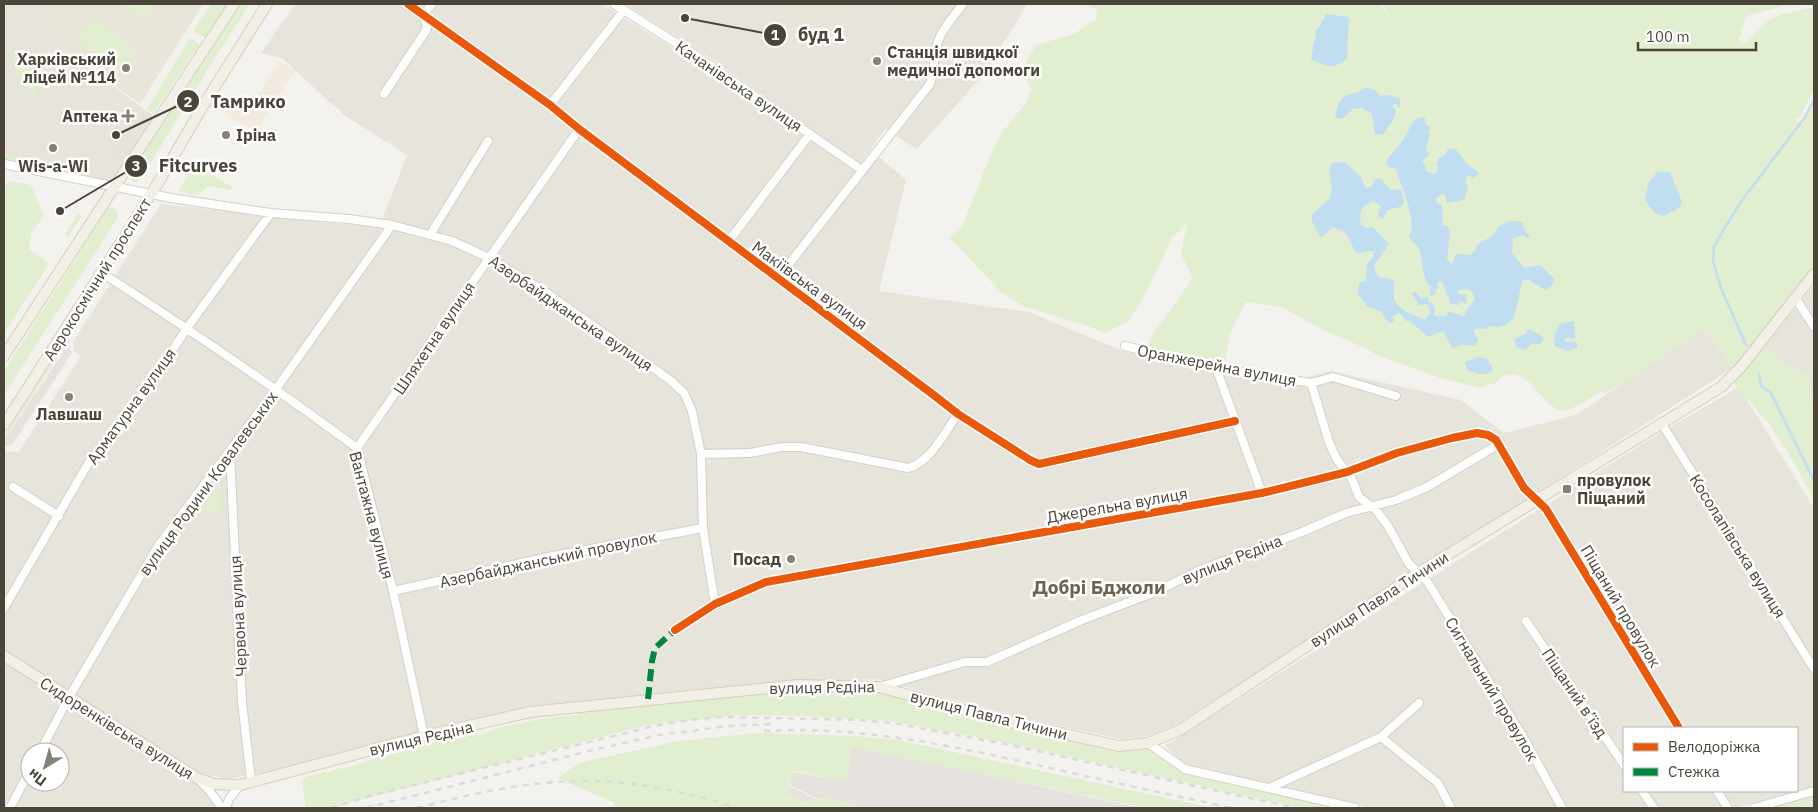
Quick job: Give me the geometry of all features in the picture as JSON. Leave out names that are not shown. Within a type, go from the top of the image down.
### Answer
[{"type":"main road","points":[[4,356],[234,4]]},
{"type":"main road","name":"Аерокосмічний проспект","points":[[4,425],[152,194],[209,96],[267,4]]},
{"type":"main road","name":"вулиця Павла Тичини","points":[[879,687],[1006,721],[1119,746],[1148,743],[1180,730],[1418,573],[1721,387],[1741,367],[1814,274]]},
{"type":"main road","name":"Сидоренківська вулиця","points":[[4,656],[197,778]]},
{"type":"main road","name":"вулиця Рєдіна","points":[[197,778],[214,784],[240,784],[424,736],[530,712],[798,685],[879,687]]},
{"type":"street","name":"Макіївська вулиця","points":[[408,4],[550,105],[728,242],[958,414],[1030,460],[1039,464],[1235,421]]},
{"type":"street","points":[[384,94],[427,29],[424,14],[432,4]]},
{"type":"street","name":"Качанівська вулиця","points":[[614,4],[696,55],[862,170]]},
{"type":"street","name":"Макіївська вулиця","points":[[778,278],[930,84],[934,74],[936,46],[947,24],[963,4]]},
{"type":"street","points":[[550,105],[624,10]]},
{"type":"street","name":"Шляхетна вулиця","points":[[357,448],[579,129]]},
{"type":"street","points":[[728,242],[810,134]]},
{"type":"street","points":[[430,235],[488,141]]},
{"type":"street","name":"Азербайджанська вулиця","points":[[4,164],[152,194],[271,213],[349,219],[392,225],[452,241],[489,258],[544,291],[670,380],[684,392],[692,411],[701,454],[703,528],[715,604]]},
{"type":"street","name":"Арматурна вулиця","points":[[4,608],[89,462],[141,398],[187,328],[271,213]]},
{"type":"street","name":"вулиця Родини Ковалевських","points":[[45,742],[69,697],[158,546],[276,389],[392,225]]},
{"type":"street","name":"Вантажна вулиця","points":[[102,273],[276,389],[357,448],[393,592],[424,736]]},
{"type":"street","points":[[1796,299],[1814,327]]},
{"type":"street","name":"Оранжерейна вулиця","points":[[1125,346],[1216,368],[1310,382],[1334,377],[1396,396]]},
{"type":"street","points":[[1216,368],[1262,493]]},
{"type":"street","name":"Сигнальний провулок","points":[[1310,382],[1329,442],[1336,458],[1352,478],[1359,497],[1376,510],[1388,526],[1409,564],[1427,581],[1525,740],[1562,808]]},
{"type":"street","points":[[701,454],[750,453],[782,447],[800,447],[908,468],[918,465],[926,459],[958,414]]},
{"type":"street","name":"Косолапівська вулиця","points":[[1662,424],[1814,669]]},
{"type":"street","name":"Джерельна вулиця","points":[[675,630],[715,604],[766,582],[1262,493],[1347,472],[1398,453],[1477,433],[1488,435],[1499,444]]},
{"type":"street","points":[[1499,444],[1524,488],[1537,500]]},
{"type":"street","name":"вулиця Рєдіна","points":[[879,687],[965,662],[987,662],[1082,620],[1155,592],[1200,570],[1302,532],[1346,513],[1396,500],[1427,487],[1499,444]]},
{"type":"street","name":"Червона вулиця","points":[[230,452],[242,702],[251,780]]},
{"type":"street","points":[[13,487],[59,516]]},
{"type":"street","name":"Піщаний провулок","points":[[1537,500],[1546,510],[1678,727]]},
{"type":"street","name":"Азербайджанський провулок","points":[[393,592],[548,557],[703,528]]},
{"type":"street","name":"Піщаний в’їзд","points":[[1526,621],[1623,764]]},
{"type":"street","points":[[1269,788],[1381,737],[1419,703]]},
{"type":"street","points":[[1381,737],[1438,783],[1452,808]]},
{"type":"street","points":[[1148,743],[1185,769],[1226,780],[1355,808]]},
{"type":"street","name":"Сидоренківська вулиця","points":[[197,778],[209,790],[222,808]]},
{"type":"street","points":[[226,808],[229,799],[240,784]]},
{"type":"street","points":[[10,808],[20,789]]},
{"type":"street","points":[[1754,808],[1814,791]]},
{"type":"street","points":[[1643,792],[1654,808]]},
{"type":"street","points":[[1718,792],[1728,808]]},
{"type":"shaded area","points":[[4,4],[63,4],[32,26],[155,117],[120,174],[108,180],[86,178],[4,161]]},
{"type":"shaded area","name":"Харківський ліцей №114","points":[[63,4],[203,4],[140,104],[32,26]]},
{"type":"shaded area","points":[[295,4],[602,4],[712,73],[861,175],[879,157],[906,180],[879,291],[1029,312],[1120,350],[1306,377],[1331,371],[1461,400],[1504,433],[1576,415],[1704,329],[1734,367],[1177,724],[1153,735],[1121,739],[1022,718],[876,679],[671,691],[228,779],[199,773],[4,651],[4,451],[19,452],[81,356],[73,350],[73,342],[161,204],[379,228],[407,155],[344,115],[283,59],[261,53]]},
{"type":"shaded area","points":[[624,4],[1028,4],[982,76],[917,149],[885,129],[861,164],[709,57]]},
{"type":"shaded area","points":[[787,4],[859,4],[813,63],[768,29]]},
{"type":"shaded area","points":[[888,4],[944,4],[925,31]]},
{"type":"shaded area","points":[[279,61],[295,71],[256,132],[222,111],[230,98],[248,110]]},
{"type":"shaded area","points":[[144,111],[151,116],[123,159],[115,153]]},
{"type":"shaded area","points":[[1814,285],[1814,454],[1759,353]]},
{"type":"shaded area","points":[[68,338],[72,353],[12,445],[4,446],[4,438],[6,438],[63,352],[61,347]]},
{"type":"shaded area","points":[[1739,387],[1814,508],[1814,787],[1798,791],[1798,727],[1623,727],[1623,792],[1795,792],[1735,808],[1371,808],[1187,766],[1165,746],[1658,434]]},
{"type":"shaded area","points":[[4,662],[195,782],[209,796],[217,808],[4,808]]},
{"type":"shaded area","points":[[852,747],[1141,808],[831,808],[790,785],[791,772],[846,781]]},
{"type":"shaded area","points":[[789,786],[817,800],[828,808],[785,808]]},
{"type":"green space","points":[[122,4],[151,4],[154,7],[142,21]]},
{"type":"green space","points":[[211,4],[227,4],[205,38],[193,31]]},
{"type":"green space","points":[[241,4],[250,4],[141,179],[133,182],[129,177],[132,172]]},
{"type":"green space","points":[[1083,4],[1380,4],[1393,21],[1382,4],[1814,4],[1784,6],[1746,16],[1739,40],[1744,44],[1775,17],[1814,7],[1814,90],[1799,118],[1792,120],[1801,122],[1814,100],[1814,273],[1760,348],[1764,348],[1786,364],[1810,374],[1814,420],[1814,501],[1795,464],[1769,424],[1730,379],[1735,373],[1704,329],[1621,385],[1603,394],[1603,391],[1571,409],[1560,411],[1549,404],[1529,382],[1516,374],[1503,376],[1494,384],[1488,384],[1481,388],[1443,379],[1377,355],[1323,330],[1282,307],[1246,302],[1231,331],[1224,365],[1146,351],[1153,334],[1193,278],[1181,254],[1187,224],[1172,238],[1140,304],[1128,321],[1105,333],[1023,306],[1002,293],[949,237],[962,227],[1001,134],[1027,101],[1032,89],[1023,76],[1026,61],[1036,45],[1074,34],[1093,21],[1096,21],[1097,10]]},
{"type":"green space","points":[[95,17],[136,52],[118,73],[77,38]]},
{"type":"green space","points":[[190,38],[200,44],[153,114],[147,109]]},
{"type":"green space","points":[[12,55],[46,79],[34,97],[18,77]]},
{"type":"green space","points":[[4,153],[30,159],[29,165],[4,158]]},
{"type":"green space","points":[[42,160],[88,170],[86,177],[41,169]]},
{"type":"green space","points":[[194,165],[232,187],[231,190],[208,186],[198,195],[178,192]]},
{"type":"green space","points":[[8,181],[31,185],[44,216],[31,233],[29,249],[49,264],[5,332],[4,188]]},
{"type":"green space","points":[[108,208],[115,208],[119,216],[4,395],[4,371]]},
{"type":"green space","points":[[78,214],[82,216],[68,237],[65,234]]},
{"type":"green space","points":[[60,349],[61,352],[6,437],[4,437]]},
{"type":"green space","points":[[221,482],[222,515],[201,509]]},
{"type":"green space","points":[[878,689],[1119,746],[1148,743],[1185,769],[1358,808],[1302,808],[1001,742],[891,721],[741,715],[647,725],[330,808],[306,808],[302,780],[306,777],[360,764],[379,757],[381,759],[385,758],[386,756],[438,741],[453,740],[477,733],[478,735],[523,722],[578,715],[578,713],[598,710],[762,693]]},
{"type":"green space","points":[[757,733],[854,736],[898,740],[1213,808],[1146,808],[852,747],[846,781],[792,771],[788,794],[804,802],[832,797],[852,805],[853,808],[616,808],[614,803],[558,778],[579,763],[678,741]]},
{"type":"green space","points":[[1814,794],[1814,808],[1754,808]]},
{"type":"water","points":[[1326,14],[1349,17],[1347,58],[1334,66],[1311,60],[1316,32]]},
{"type":"water","points":[[1366,87],[1375,90],[1380,96],[1389,95],[1400,99],[1399,108],[1396,104],[1393,105],[1396,110],[1395,117],[1383,135],[1375,134],[1372,114],[1362,108],[1353,109],[1343,118],[1338,119],[1335,116],[1344,97]]},
{"type":"water","points":[[1421,117],[1425,118],[1426,125],[1430,129],[1426,149],[1429,155],[1422,161],[1426,166],[1426,171],[1436,173],[1438,167],[1436,164],[1439,158],[1445,155],[1448,149],[1455,148],[1466,163],[1479,173],[1473,179],[1468,175],[1466,182],[1468,188],[1464,200],[1447,203],[1445,195],[1442,194],[1436,199],[1437,203],[1442,205],[1443,225],[1447,226],[1450,231],[1447,260],[1452,264],[1456,254],[1471,255],[1479,244],[1494,234],[1498,227],[1507,222],[1517,221],[1523,223],[1523,228],[1530,237],[1527,238],[1523,235],[1513,238],[1512,253],[1524,268],[1540,265],[1555,279],[1552,285],[1545,290],[1529,280],[1523,280],[1512,320],[1499,327],[1489,326],[1486,329],[1475,329],[1474,332],[1478,340],[1475,345],[1460,345],[1453,349],[1443,331],[1428,337],[1411,322],[1404,320],[1399,313],[1393,316],[1394,321],[1390,323],[1382,312],[1367,306],[1358,294],[1359,283],[1366,281],[1367,264],[1373,257],[1374,251],[1356,253],[1346,233],[1333,227],[1320,237],[1312,221],[1312,214],[1331,196],[1330,169],[1331,164],[1336,162],[1346,163],[1361,177],[1366,188],[1372,186],[1376,179],[1379,178],[1391,190],[1401,189],[1404,203],[1400,207],[1387,210],[1383,219],[1378,215],[1381,206],[1373,201],[1365,206],[1360,213],[1361,225],[1366,228],[1373,227],[1389,244],[1374,266],[1377,274],[1380,278],[1393,280],[1395,302],[1411,314],[1425,320],[1430,313],[1427,304],[1419,305],[1412,293],[1414,291],[1421,298],[1428,297],[1428,301],[1435,306],[1433,316],[1446,316],[1449,312],[1464,316],[1475,299],[1473,293],[1468,289],[1457,292],[1459,295],[1465,294],[1466,304],[1460,301],[1459,305],[1451,304],[1442,281],[1438,282],[1437,285],[1439,287],[1435,291],[1436,294],[1430,295],[1431,286],[1428,285],[1425,276],[1419,249],[1409,236],[1411,229],[1410,212],[1404,193],[1395,168],[1387,165],[1387,159],[1402,142],[1414,120]]},
{"type":"water","points":[[1657,172],[1670,172],[1682,202],[1679,208],[1664,216],[1655,213],[1645,200],[1648,184]]},
{"type":"water","points":[[1574,321],[1574,339],[1567,337],[1564,339],[1566,342],[1577,342],[1577,348],[1568,351],[1554,346],[1555,333],[1561,323]]},
{"type":"water","points":[[1528,329],[1544,338],[1539,345],[1533,343],[1525,350],[1516,347],[1516,338],[1526,334]]},
{"type":"water","points":[[1478,357],[1487,359],[1492,366],[1492,371],[1483,374],[1467,370],[1465,362]]},
{"type":"waterway","points":[[1746,345],[1721,288],[1713,261],[1714,246],[1740,203],[1805,117],[1814,100]]},
{"type":"waterway","points":[[1759,374],[1761,386],[1771,393],[1814,481]]},
{"type":"railway","points":[[331,808],[369,796],[654,726],[723,717],[860,720],[893,723],[1010,745],[1295,808]]},
{"type":"railway","points":[[366,808],[659,735],[729,726],[775,724]]},
{"type":"railway","points":[[764,731],[836,731],[908,739],[944,745],[1232,808]]},
{"type":"railway","points":[[417,808],[503,788],[538,783],[579,781],[602,781],[648,786],[693,795],[737,808]]},
{"type":"marked path","points":[[648,699],[655,648],[675,630]]},
{"type":"cycle path","points":[[408,4],[550,105],[579,129],[958,414],[1030,460],[1039,464],[1235,421]]},
{"type":"cycle path","points":[[675,630],[715,604],[766,582],[1262,493],[1347,472],[1397,453],[1477,433],[1488,435],[1496,440],[1524,488],[1546,509],[1678,727]]},
{"type":"place","name":"буд 1","points":[[685,18]]},
{"type":"place","name":"Станція швидкої медичної допомоги","points":[[877,61]]},
{"type":"place","name":"Харківський ліцей №114","points":[[126,68]]},
{"type":"place","name":"Аптека","points":[[128,116]]},
{"type":"place","name":"Тамрико","points":[[116,135]]},
{"type":"place","name":"Іріна","points":[[226,135]]},
{"type":"place","name":"Wis-a-Wi","points":[[53,148]]},
{"type":"place","name":"Fitcurves","points":[[60,211]]},
{"type":"place","name":"Лавшаш","points":[[69,397]]},
{"type":"place","name":"провулок Піщаний","points":[[1567,489]]},
{"type":"place","name":"Посад","points":[[791,559]]},
{"type":"district","name":"Добрі Бджоли","points":[[1099,587]]}]
